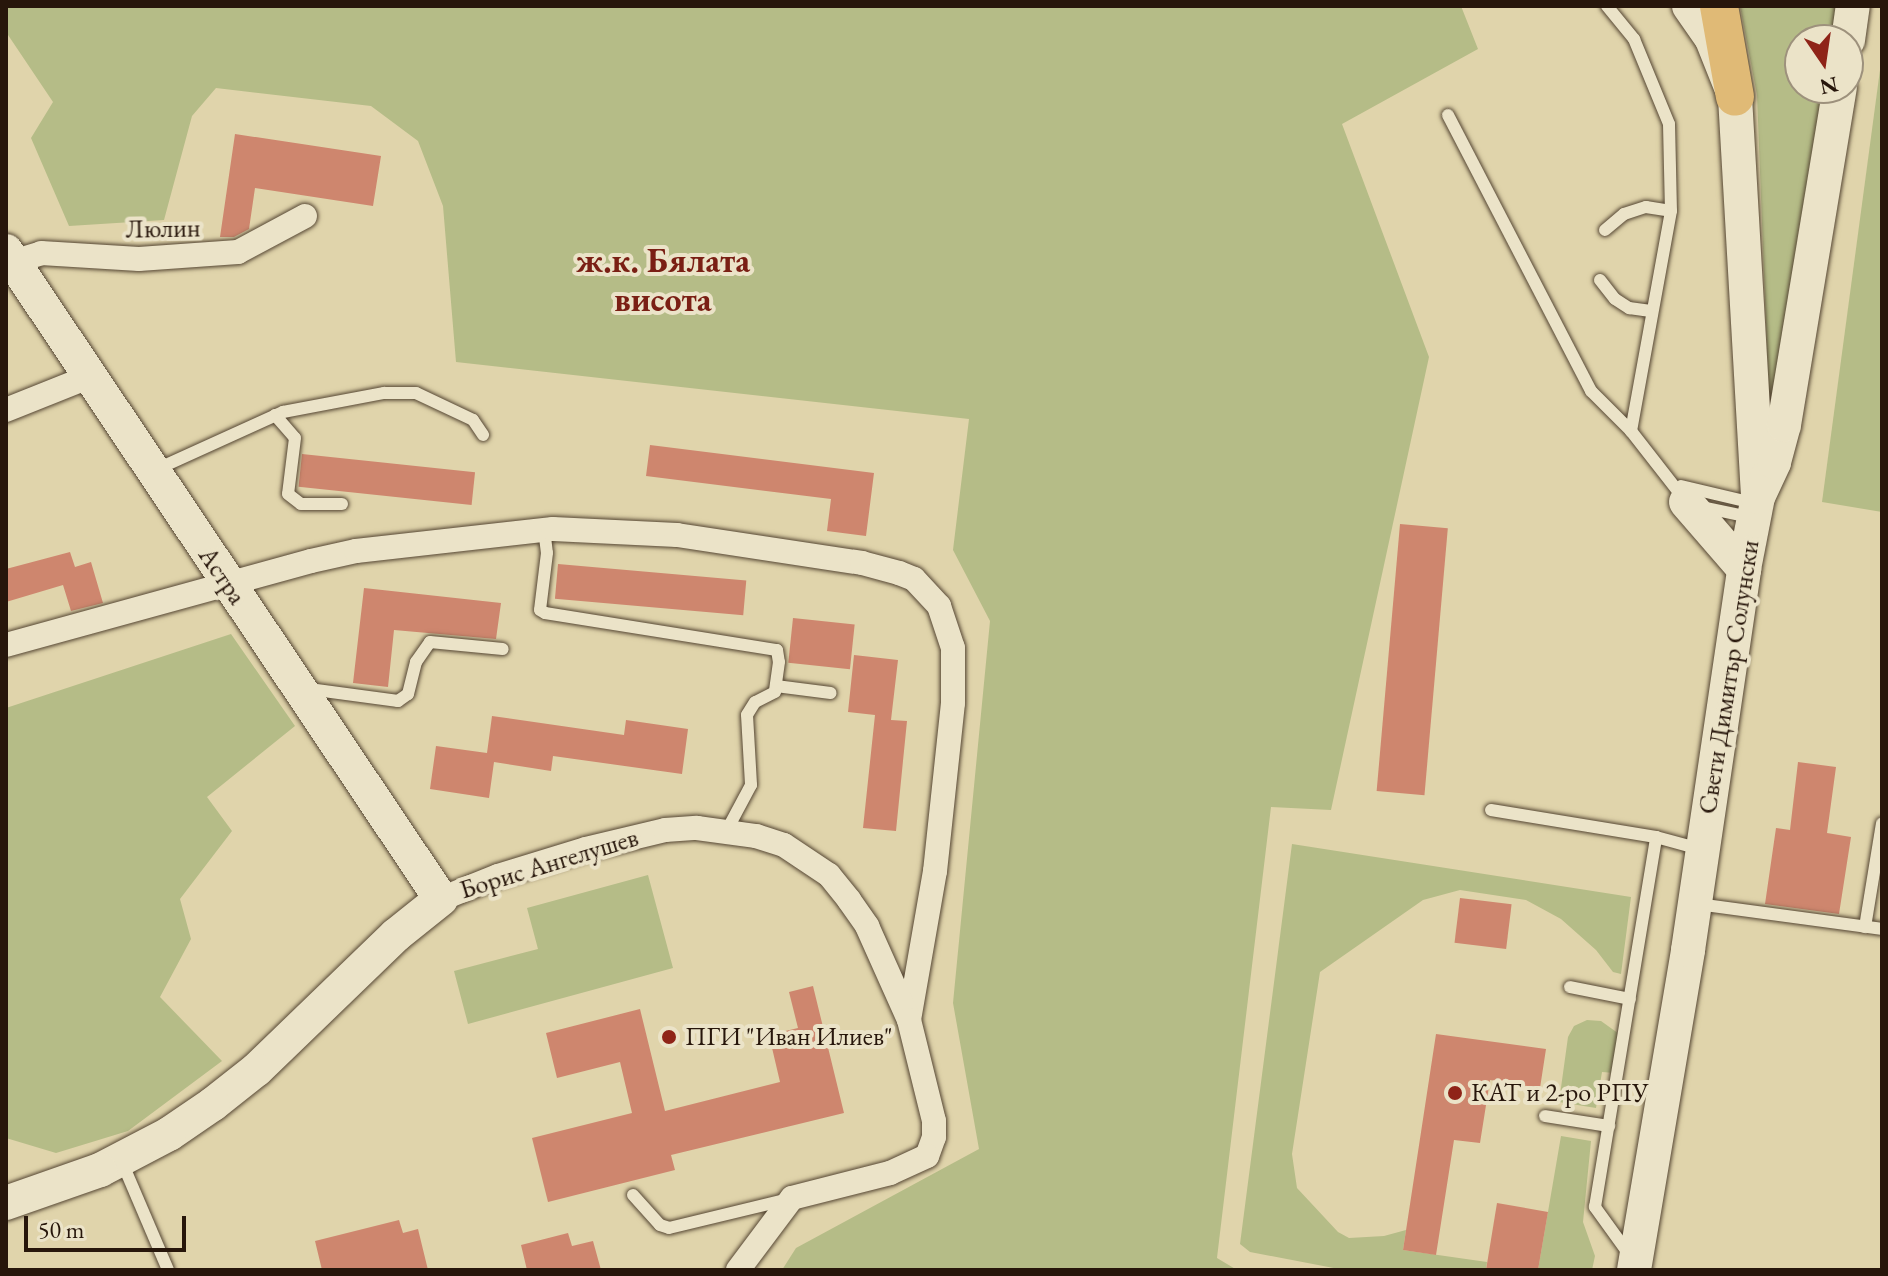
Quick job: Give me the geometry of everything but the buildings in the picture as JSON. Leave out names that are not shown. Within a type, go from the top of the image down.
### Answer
[{"type":"main road","points":[[1689,6],[1711,37],[1735,97]]},
{"type":"main road","points":[[1719,6],[1735,97],[1756,506]]},
{"type":"main road","name":"Свети Димитър Солунски","points":[[1634,1267],[1695,903],[1744,569],[1756,506],[1774,462],[1784,425],[1837,104]]},
{"type":"main road","name":"Астра","points":[[9,259],[91,376],[226,583],[441,899]]},
{"type":"main road","points":[[1678,492],[1744,569]]},
{"type":"main road","name":"Борис Ангелушев","points":[[6,1203],[78,1179],[169,1134],[256,1070],[396,935],[441,899]]},
{"type":"street","name":"Люлин","points":[[9,259],[41,253],[139,259],[238,252],[305,216]]},
{"type":"street","points":[[6,410],[91,376]]},
{"type":"street","points":[[6,645],[226,583],[356,551],[544,529],[677,535],[862,563],[914,579],[939,606],[953,648],[953,703],[935,871],[909,1020]]},
{"type":"street","name":"Борис Ангелушев","points":[[441,899],[498,876],[623,838],[665,830],[727,830],[784,845],[829,875],[867,926],[909,1020],[934,1121],[934,1137],[927,1156],[890,1173],[792,1198]]},
{"type":"street","points":[[738,1270],[770,1223],[792,1198]]},
{"type":"lane","points":[[1607,6],[1634,39],[1669,124],[1671,211],[1631,431]]},
{"type":"lane","points":[[1448,115],[1591,391],[1631,431],[1678,492],[1756,506]]},
{"type":"lane","points":[[1605,230],[1624,214],[1646,207],[1671,211]]},
{"type":"lane","points":[[1600,280],[1615,299],[1629,308],[1651,311]]},
{"type":"lane","points":[[152,471],[275,415],[301,407],[404,392],[416,393],[473,420],[483,435]]},
{"type":"lane","points":[[275,415],[295,438],[288,494],[301,504],[342,504]]},
{"type":"lane","points":[[1678,492],[1756,506]]},
{"type":"lane","points":[[544,529],[547,553],[542,611],[589,622],[777,650],[779,662],[775,692],[755,702],[747,715],[751,785],[727,830]]},
{"type":"lane","points":[[297,688],[398,701],[408,694],[416,662],[430,642],[503,649]]},
{"type":"lane","points":[[776,686],[831,693]]},
{"type":"lane","points":[[1491,810],[1656,837],[1702,850]]},
{"type":"lane","points":[[1865,927],[1882,823]]},
{"type":"lane","points":[[1634,1267],[1595,1207],[1656,837]]},
{"type":"lane","points":[[1695,903],[1882,929]]},
{"type":"lane","points":[[1570,987],[1630,999]]},
{"type":"lane","points":[[1545,1116],[1609,1126]]},
{"type":"lane","points":[[120,1159],[168,1270]]},
{"type":"lane","points":[[633,1195],[653,1220],[669,1228],[792,1198]]},
{"type":"green space","points":[[6,6],[1461,6],[1478,49],[1342,124],[1429,357],[1331,810],[1271,807],[1217,1258],[1237,1270],[782,1270],[796,1248],[979,1149],[953,1003],[990,621],[953,550],[969,419],[456,362],[443,206],[418,141],[371,106],[216,88],[192,116],[164,220],[69,226],[31,138],[53,102],[6,32]]},
{"type":"green space","points":[[1740,6],[1842,6],[1839,24],[1784,24],[1784,104],[1826,104],[1771,452],[1757,95]]},
{"type":"green space","points":[[1882,55],[1882,512],[1822,502]]},
{"type":"green space","points":[[231,634],[295,726],[207,797],[232,831],[180,899],[191,939],[160,997],[222,1061],[128,1131],[56,1153],[6,1138],[6,708]]},
{"type":"green space","points":[[1292,844],[1631,897],[1621,974],[1613,972],[1596,950],[1561,919],[1526,900],[1460,890],[1423,900],[1320,972],[1292,1154],[1297,1188],[1338,1232],[1349,1238],[1384,1236],[1406,1230],[1403,1250],[1487,1262],[1486,1270],[1344,1270],[1250,1252],[1240,1244]]},
{"type":"green space","points":[[648,875],[673,968],[468,1024],[454,971],[538,949],[527,908]]},
{"type":"green space","points":[[1587,1020],[1601,1021],[1622,1036],[1615,1073],[1602,1072],[1596,1108],[1559,1102],[1568,1037],[1574,1026]]},
{"type":"green space","points":[[1561,1136],[1591,1141],[1583,1222],[1595,1256],[1592,1270],[1538,1270]]},
{"type":"place","name":"ПГИ \"Иван Илиев\"","points":[[669,1037]]},
{"type":"place","name":"КАТ и 2-ро РПУ","points":[[1455,1093]]},
{"type":"district","name":"ж.к. Бялата висота","points":[[663,280]]}]
